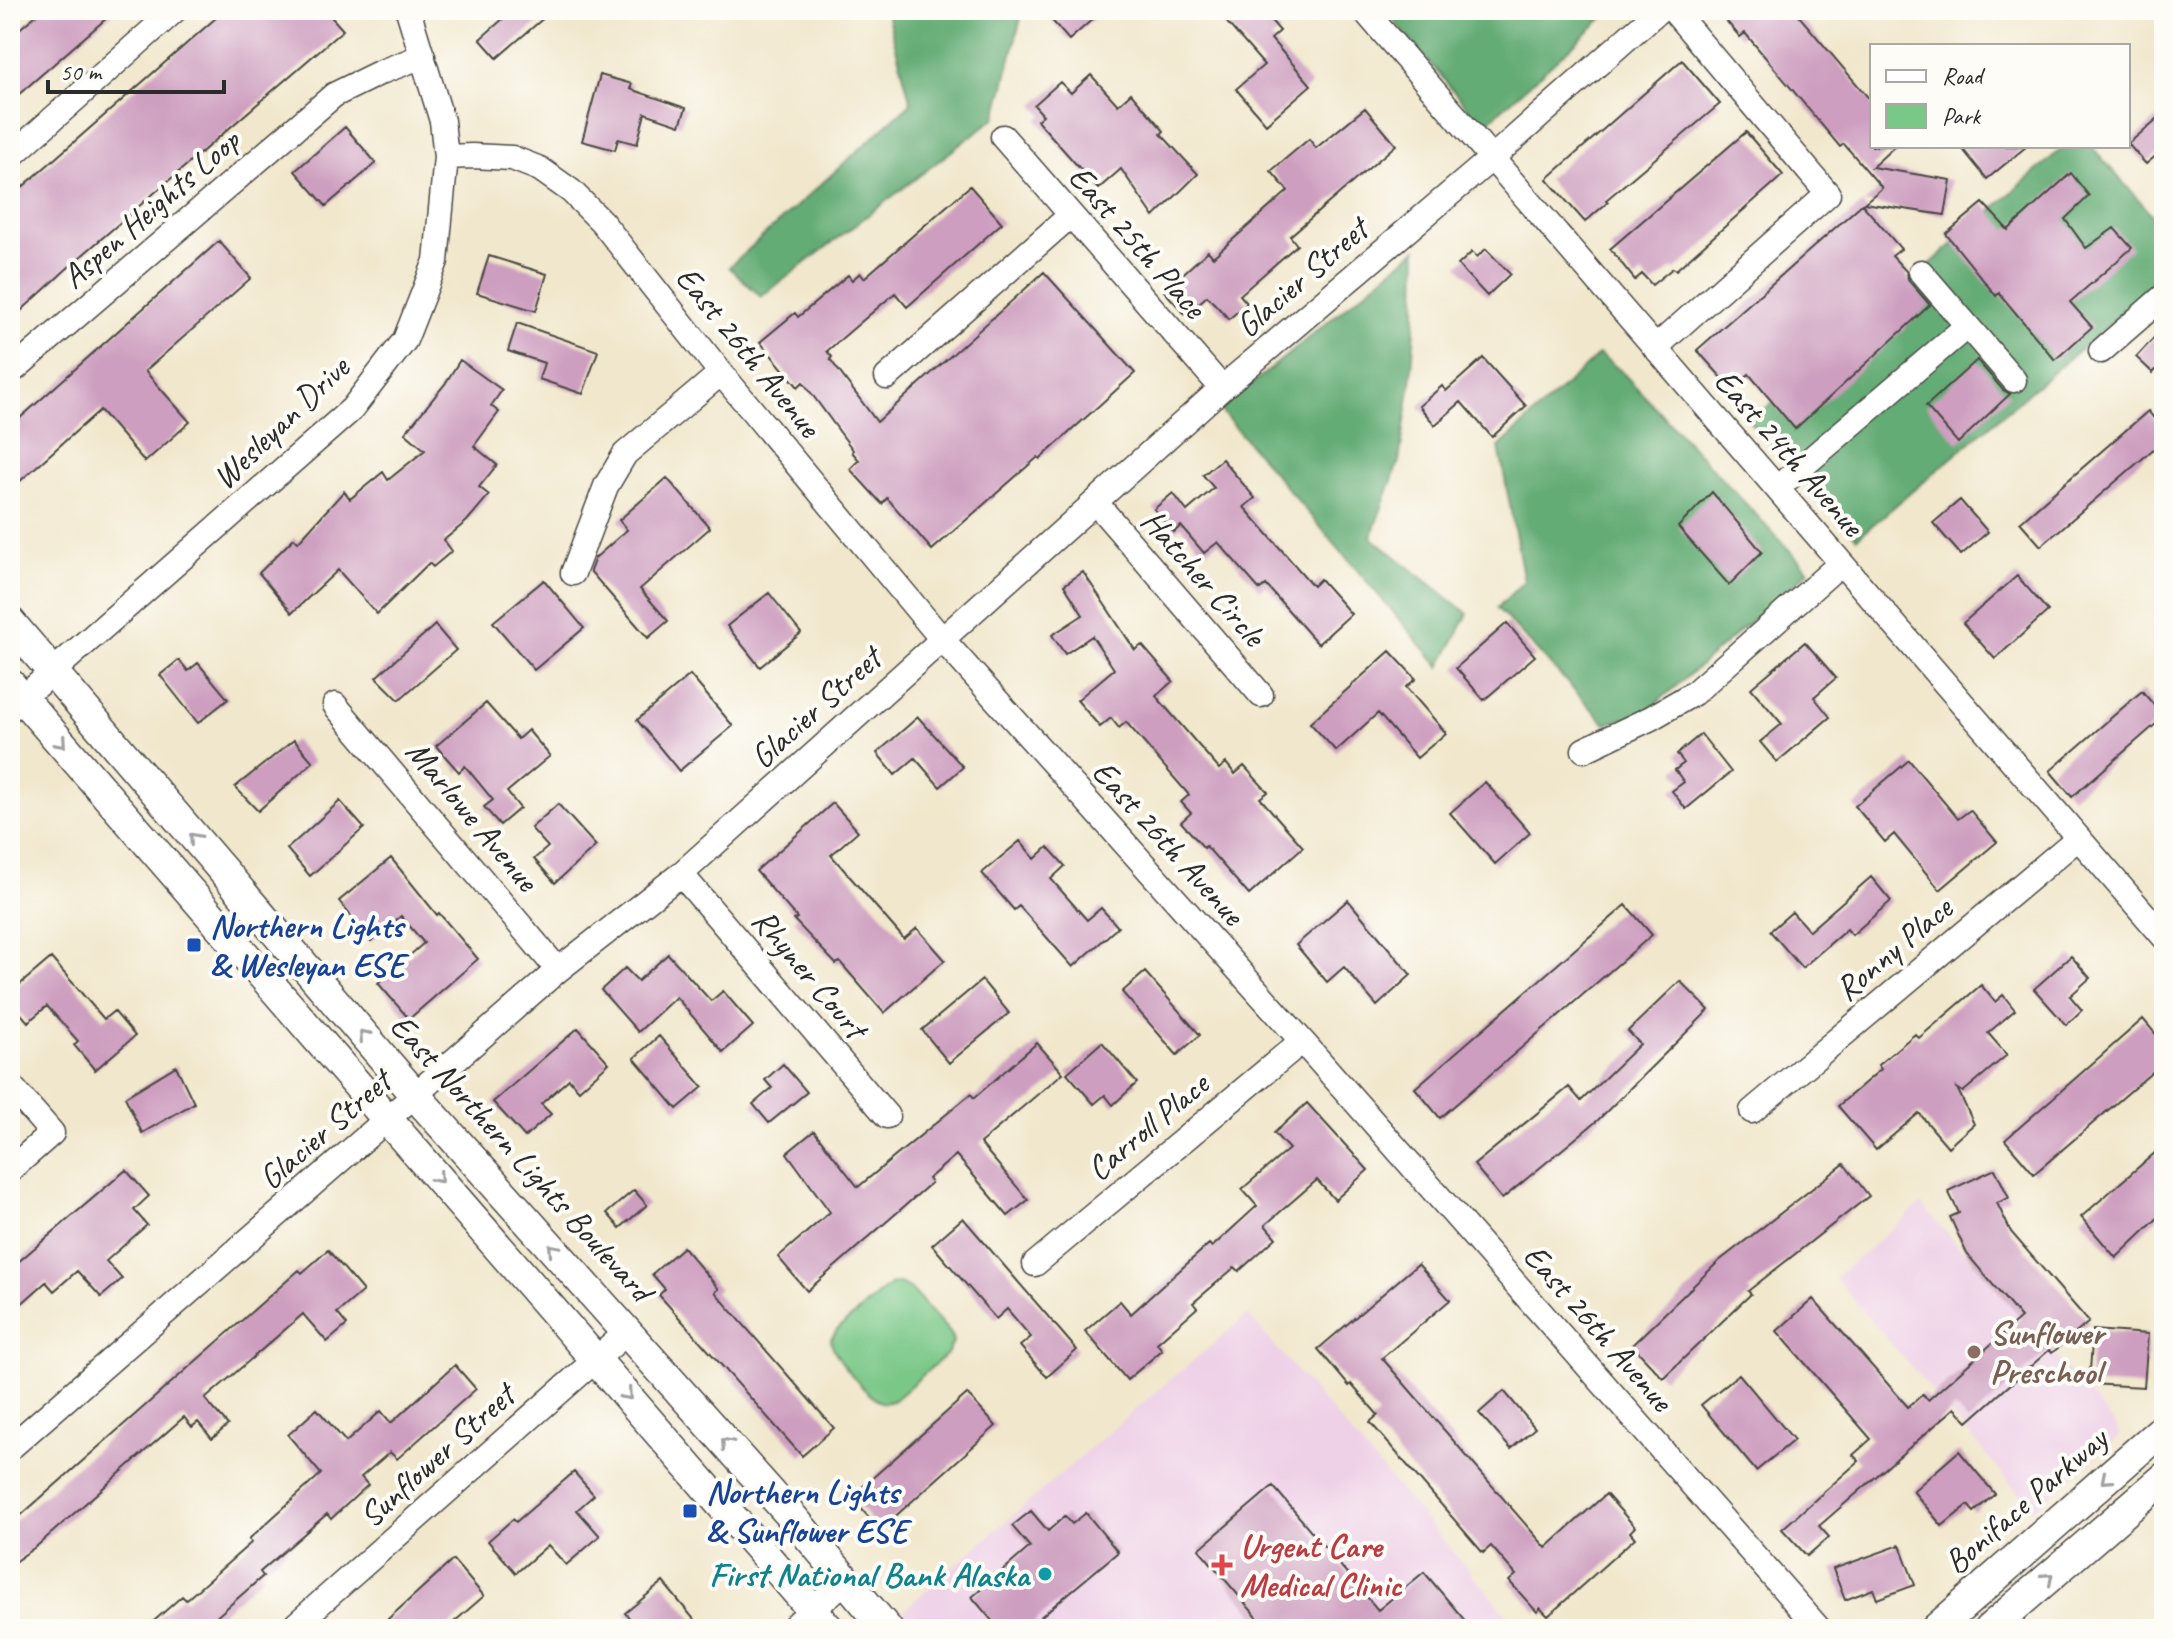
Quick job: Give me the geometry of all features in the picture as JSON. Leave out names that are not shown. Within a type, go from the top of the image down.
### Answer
[{"type":"main road","name":"East Northern Lights Boulevard","points":[[10,622],[415,1095],[887,1629]]},
{"type":"main road","points":[[14,697],[596,1360],[811,1623]]},
{"type":"main road","name":"Boniface Parkway","points":[[1936,1629],[2164,1428]]},
{"type":"main road","points":[[1989,1629],[2164,1478]]},
{"type":"street","points":[[10,157],[175,10]]},
{"type":"street","name":"Wesleyan Drive","points":[[14,697],[53,672],[352,409],[405,340],[436,261],[446,157],[442,121],[408,10]]},
{"type":"street","name":"East 24th Avenue","points":[[1364,10],[2164,937]]},
{"type":"street","name":"Glacier Street","points":[[10,1448],[558,970],[681,874],[1222,388],[1492,158],[1659,10]]},
{"type":"street","points":[[1655,348],[1828,194],[1673,10]]},
{"type":"street","name":"Aspen Heights Loop","points":[[10,373],[334,95],[423,56]]},
{"type":"street","name":"East 25th Place","points":[[1003,137],[1222,388]]},
{"type":"street","name":"East 26th Avenue","points":[[446,157],[512,158],[540,169],[571,191],[602,222],[721,373],[941,638],[1302,1041],[1819,1629]]},
{"type":"street","points":[[887,377],[1071,215]]},
{"type":"street","points":[[1921,272],[2014,380]]},
{"type":"street","points":[[2101,351],[2164,296]]},
{"type":"street","points":[[1777,488],[1967,326]]},
{"type":"street","points":[[573,573],[606,486],[625,454],[721,373]]},
{"type":"street","name":"Hatcher Circle","points":[[1096,503],[1261,695]]},
{"type":"street","points":[[1584,750],[1651,718],[1694,693],[1841,563]]},
{"type":"street","name":"Marlowe Avenue","points":[[335,705],[558,970]]},
{"type":"street","name":"Ronny Place","points":[[1752,1111],[2078,838]]},
{"type":"street","name":"Rhyner Court","points":[[681,874],[887,1116]]},
{"type":"street","name":"Carroll Place","points":[[1035,1264],[1302,1041]]},
{"type":"street","points":[[10,1085],[52,1133],[10,1170]]},
{"type":"street","name":"Sunflower Street","points":[[291,1629],[627,1332]]},
{"type":"street","points":[[811,1623],[846,1580]]},
{"type":"shaded area","name":"Sunflower Preschool","points":[[1921,1204],[2116,1425],[2120,1436],[2033,1510],[1835,1278]]},
{"type":"shaded area","points":[[1248,1315],[1520,1629],[908,1629],[897,1616]]},
{"type":"green space","points":[[886,10],[1023,10],[996,117],[761,297],[729,267],[911,103]]},
{"type":"green space","points":[[1385,10],[1612,10],[1483,126]]},
{"type":"green space","points":[[2063,148],[2093,148],[2164,229],[2164,278],[1857,538],[1750,422]]},
{"type":"green space","points":[[1417,249],[1411,383],[1399,461],[1371,537],[1468,614],[1440,667],[1220,410]]},
{"type":"green space","points":[[1599,354],[1620,370],[1809,571],[1646,712],[1606,724],[1497,608],[1524,581],[1499,447]]},
{"type":"green space","points":[[899,1283],[911,1289],[951,1334],[953,1342],[947,1354],[894,1400],[882,1402],[870,1395],[856,1380],[836,1353],[831,1339],[837,1330],[890,1285]]},
{"type":"building","points":[[42,10],[116,10],[10,102],[10,37]]},
{"type":"building","points":[[225,10],[325,10],[343,30],[10,321],[10,198]]},
{"type":"building","points":[[513,10],[553,10],[497,58],[480,39]]},
{"type":"building","points":[[1043,10],[1103,10],[1069,40]]},
{"type":"building","points":[[1233,10],[1262,10],[1280,31],[1271,39],[1311,85],[1266,124],[1236,89],[1264,65],[1223,18]]},
{"type":"building","points":[[1717,10],[1794,10],[1870,100],[1870,148],[1893,148],[1872,167],[1951,180],[1945,215],[1864,203],[1882,188],[1844,144],[1840,147],[1745,33],[1740,37]]},
{"type":"building","points":[[1682,60],[1720,104],[1606,200],[1608,202],[1585,222],[1547,179]]},
{"type":"building","points":[[600,75],[632,84],[630,89],[686,108],[680,125],[645,113],[637,144],[618,139],[615,150],[582,141]]},
{"type":"building","points":[[1091,75],[1118,105],[1131,93],[1164,131],[1161,134],[1198,174],[1154,217],[1121,169],[1098,189],[1037,120],[1043,115],[1034,105],[1060,82],[1071,93]]},
{"type":"building","points":[[1365,108],[1396,145],[1290,236],[1297,245],[1240,295],[1247,303],[1229,319],[1207,296],[1186,315],[1164,291],[1208,251],[1213,257],[1288,191],[1271,171],[1309,139],[1316,148]]},
{"type":"building","points":[[2164,113],[2164,149],[2146,164],[2130,142]]},
{"type":"building","points":[[345,127],[376,163],[326,206],[295,171]]},
{"type":"building","points":[[1746,132],[1783,175],[1676,270],[1673,268],[1652,285],[1642,274],[1635,280],[1610,249]]},
{"type":"building","points":[[1962,148],[2025,148],[1987,179]]},
{"type":"building","points":[[2071,173],[2089,196],[2065,219],[2086,248],[2114,228],[2132,248],[2070,302],[2092,327],[2055,360],[1999,293],[1996,296],[1946,234],[1983,203],[2008,230]]},
{"type":"building","points":[[970,186],[1002,223],[907,307],[895,293],[827,351],[877,422],[1044,272],[1135,373],[932,550],[887,498],[882,504],[850,469],[859,460],[853,450],[803,382],[798,387],[760,342],[795,313],[798,317],[848,275],[852,280],[860,273],[864,278]]},
{"type":"building","points":[[1862,204],[1901,249],[1892,256],[1930,305],[1795,429],[1749,374],[1732,389],[1697,350]]},
{"type":"building","points":[[219,241],[251,278],[145,371],[190,422],[145,462],[100,410],[10,490],[10,427]]},
{"type":"building","points":[[1486,249],[1510,274],[1487,296],[1458,265],[1472,252],[1477,257]]},
{"type":"building","points":[[489,256],[547,274],[536,311],[477,293]]},
{"type":"building","points":[[517,323],[598,351],[583,394],[539,379],[544,363],[508,351]]},
{"type":"building","points":[[2164,327],[2164,361],[2153,373],[2136,357]]},
{"type":"building","points":[[1483,358],[1526,406],[1492,437],[1461,402],[1435,425],[1419,406],[1442,386],[1446,391]]},
{"type":"building","points":[[460,360],[502,390],[491,406],[499,412],[474,446],[497,465],[479,487],[489,495],[467,521],[444,540],[452,551],[433,567],[429,563],[377,614],[338,570],[292,613],[259,573],[294,538],[298,542],[344,491],[350,499],[383,472],[388,480],[425,450],[405,433],[445,384]]},
{"type":"building","points":[[1977,360],[2010,394],[1958,443],[1926,406]]},
{"type":"building","points":[[2148,411],[2164,430],[2164,440],[2041,546],[2020,522]]},
{"type":"building","points":[[1222,459],[1255,498],[1244,507],[1313,586],[1320,579],[1351,614],[1318,644],[1266,585],[1260,590],[1218,542],[1204,553],[1181,526],[1174,532],[1154,509],[1173,493],[1187,511],[1214,488],[1203,475]]},
{"type":"building","points":[[667,478],[710,528],[640,589],[668,621],[648,638],[590,571],[595,558],[627,530],[619,520]]},
{"type":"building","points":[[1712,492],[1762,552],[1729,585],[1678,527]]},
{"type":"building","points":[[1960,500],[1988,532],[1961,555],[1933,523]]},
{"type":"building","points":[[1083,572],[1135,650],[1142,645],[1173,681],[1156,696],[1219,769],[1226,763],[1235,774],[1244,766],[1268,792],[1260,798],[1303,847],[1249,895],[1181,822],[1191,813],[1181,802],[1189,795],[1126,722],[1119,728],[1111,718],[1100,727],[1077,700],[1114,669],[1092,636],[1065,654],[1052,635],[1083,615],[1064,585]]},
{"type":"building","points":[[2017,576],[2048,611],[1995,659],[1963,623]]},
{"type":"building","points":[[544,580],[584,628],[534,670],[493,622]]},
{"type":"building","points":[[769,593],[801,633],[760,667],[727,626]]},
{"type":"building","points":[[1507,623],[1535,656],[1484,700],[1456,668]]},
{"type":"building","points":[[435,625],[456,650],[399,700],[376,677]]},
{"type":"building","points":[[1805,642],[1836,678],[1814,697],[1830,717],[1777,762],[1760,742],[1782,724],[1751,688]]},
{"type":"building","points":[[1390,651],[1416,679],[1406,687],[1446,733],[1417,758],[1378,713],[1336,751],[1310,723]]},
{"type":"building","points":[[179,660],[188,671],[198,663],[228,699],[198,723],[160,675]]},
{"type":"building","points":[[690,675],[733,726],[679,771],[637,720]]},
{"type":"building","points":[[2142,691],[2164,717],[2072,797],[2050,771]]},
{"type":"building","points":[[486,703],[518,739],[528,730],[550,756],[507,792],[520,808],[500,825],[484,807],[493,800],[465,766],[459,772],[436,746]]},
{"type":"building","points":[[918,717],[963,767],[940,787],[915,758],[895,775],[877,753]]},
{"type":"building","points":[[1701,734],[1731,772],[1686,809],[1672,791],[1684,782],[1675,770],[1684,763],[1677,754]]},
{"type":"building","points":[[294,740],[313,762],[258,811],[235,787]]},
{"type":"building","points":[[1909,760],[1958,819],[1970,810],[1997,842],[1940,890],[1894,834],[1885,842],[1855,806]]},
{"type":"building","points":[[1485,782],[1530,833],[1495,864],[1450,813]]},
{"type":"building","points":[[340,801],[364,828],[310,876],[287,849]]},
{"type":"building","points":[[833,803],[858,831],[831,855],[904,939],[917,928],[945,960],[884,1013],[840,962],[836,964],[794,920],[797,918],[756,871]]},
{"type":"building","points":[[558,804],[596,846],[555,883],[534,859],[548,847],[531,828]]},
{"type":"building","points":[[1020,841],[1035,859],[1048,847],[1065,866],[1051,879],[1087,920],[1101,908],[1118,927],[1073,967],[1019,906],[1014,910],[982,873]]},
{"type":"building","points":[[391,858],[478,959],[409,1019],[378,983],[424,943],[401,916],[371,941],[339,901]]},
{"type":"building","points":[[1871,877],[1891,901],[1852,935],[1847,929],[1802,968],[1770,931],[1792,912],[1809,931]]},
{"type":"building","points":[[1348,900],[1411,975],[1377,1006],[1344,967],[1327,982],[1296,945]]},
{"type":"building","points":[[1626,905],[1652,935],[1440,1118],[1415,1088]]},
{"type":"building","points":[[668,954],[711,1001],[723,991],[753,1026],[723,1052],[676,997],[638,1032],[601,990],[625,968],[638,981]]},
{"type":"building","points":[[2071,956],[2090,978],[2070,996],[2082,1010],[2066,1025],[2034,989]]},
{"type":"building","points":[[51,958],[104,1019],[114,1011],[135,1036],[95,1070],[74,1045],[78,1041],[47,1006],[28,1022],[10,1001],[10,993]]},
{"type":"building","points":[[1145,972],[1200,1035],[1177,1055],[1122,992]]},
{"type":"building","points":[[982,980],[1009,1013],[949,1063],[922,1030]]},
{"type":"building","points":[[1680,981],[1709,1010],[1598,1120],[1502,1199],[1474,1165],[1569,1087],[1581,1101],[1640,1044],[1628,1031]]},
{"type":"building","points":[[1981,985],[1995,1002],[2003,995],[2015,1010],[1988,1033],[2007,1055],[1963,1092],[1957,1088],[1974,1124],[1948,1147],[1919,1113],[1876,1150],[1838,1106],[1881,1069],[1878,1065],[1915,1034],[1919,1038]]},
{"type":"building","points":[[2143,1019],[2164,1044],[2164,1062],[2034,1174],[2005,1140]]},
{"type":"building","points":[[578,1028],[609,1063],[579,1090],[569,1079],[541,1104],[551,1114],[525,1137],[493,1102]]},
{"type":"building","points":[[659,1036],[703,1087],[677,1109],[634,1058]]},
{"type":"building","points":[[1102,1042],[1137,1083],[1113,1105],[1105,1095],[1094,1104],[1067,1073]]},
{"type":"building","points":[[1037,1043],[1063,1073],[980,1143],[1028,1200],[1008,1216],[956,1155],[928,1179],[931,1183],[807,1291],[778,1257],[830,1212],[787,1153],[814,1131],[858,1187],[971,1094],[974,1098]]},
{"type":"building","points":[[783,1064],[807,1092],[769,1123],[753,1104],[772,1088],[765,1080]]},
{"type":"building","points":[[176,1066],[194,1103],[142,1133],[125,1097]]},
{"type":"building","points":[[1307,1103],[1368,1170],[1335,1200],[1317,1180],[1265,1225],[1276,1238],[1239,1271],[1235,1267],[1193,1303],[1197,1308],[1157,1343],[1162,1350],[1127,1380],[1085,1331],[1120,1301],[1131,1314],[1257,1206],[1242,1189],[1289,1149],[1274,1133]]},
{"type":"building","points":[[2164,1145],[2164,1212],[2116,1258],[2081,1217]]},
{"type":"building","points":[[1844,1164],[1869,1196],[1748,1291],[1751,1294],[1663,1378],[1632,1345],[1719,1261]]},
{"type":"building","points":[[1995,1169],[2009,1198],[1997,1203],[2011,1232],[2089,1322],[2052,1353],[2049,1350],[1968,1422],[1955,1408],[1819,1526],[1829,1537],[1807,1556],[1782,1529],[1859,1461],[1853,1455],[1871,1439],[1777,1331],[1813,1299],[1908,1407],[1923,1394],[1928,1400],[2021,1318],[1967,1254],[1950,1217],[1959,1213],[1948,1191]]},
{"type":"building","points":[[126,1170],[149,1196],[134,1210],[147,1225],[106,1261],[122,1279],[101,1297],[77,1271],[54,1291],[46,1282],[10,1314],[10,1269]]},
{"type":"building","points":[[634,1190],[647,1205],[620,1228],[607,1213]]},
{"type":"building","points":[[963,1218],[1077,1350],[1047,1377],[1020,1346],[1031,1337],[1007,1309],[996,1319],[932,1245]]},
{"type":"building","points":[[683,1247],[719,1289],[715,1292],[834,1428],[802,1456],[659,1295],[665,1289],[652,1274]]},
{"type":"building","points":[[328,1250],[363,1291],[337,1313],[347,1325],[327,1342],[303,1314],[205,1399],[228,1425],[212,1439],[198,1422],[192,1427],[184,1417],[38,1545],[10,1565],[10,1525],[299,1270],[302,1273]]},
{"type":"building","points":[[1418,1264],[1450,1300],[1382,1358],[1546,1548],[1606,1494],[1635,1527],[1630,1532],[1635,1538],[1548,1616],[1540,1608],[1537,1612],[1509,1581],[1516,1575],[1491,1546],[1483,1553],[1370,1422],[1378,1415],[1318,1349]]},
{"type":"building","points":[[2093,1330],[2148,1334],[2144,1387],[2089,1384]]},
{"type":"building","points":[[455,1365],[476,1389],[397,1459],[390,1452],[361,1477],[368,1485],[331,1519],[327,1514],[260,1572],[263,1576],[213,1620],[201,1629],[145,1629],[182,1596],[186,1600],[252,1542],[249,1539],[321,1474],[288,1435],[317,1409],[346,1442],[381,1411],[391,1423]]},
{"type":"building","points":[[1739,1374],[1794,1440],[1756,1471],[1701,1405]]},
{"type":"building","points":[[1504,1391],[1535,1428],[1511,1449],[1479,1413]]},
{"type":"building","points":[[967,1394],[996,1426],[880,1530],[851,1497]]},
{"type":"building","points":[[1959,1451],[1995,1494],[1974,1512],[1968,1505],[1942,1526],[1913,1491]]},
{"type":"building","points":[[574,1472],[594,1495],[577,1510],[600,1536],[566,1565],[548,1545],[516,1573],[488,1541],[513,1519],[516,1522]]},
{"type":"building","points":[[1273,1486],[1378,1610],[1424,1572],[1472,1629],[1267,1629],[1199,1549]]},
{"type":"building","name":"First National Bank Alaska","points":[[1031,1511],[1048,1531],[1065,1516],[1072,1524],[1086,1513],[1118,1552],[1026,1629],[999,1629],[972,1597],[1030,1547],[1012,1526]]},
{"type":"building","points":[[1900,1545],[1915,1585],[1877,1599],[1873,1589],[1845,1600],[1833,1569]]},
{"type":"building","points":[[453,1560],[484,1596],[446,1629],[377,1629]]},
{"type":"building","points":[[663,1582],[702,1629],[639,1629],[625,1613]]},
{"type":"place","name":"Northern Lights & Wesleyan ESE","points":[[194,945]]},
{"type":"place","name":"Sunflower Preschool","points":[[1974,1352]]},
{"type":"place","name":"Northern Lights & Sunflower ESE","points":[[690,1511]]},
{"type":"place","name":"Urgent Care Medical Clinic","points":[[1222,1565]]},
{"type":"place","name":"First National Bank Alaska","points":[[1045,1574]]}]
